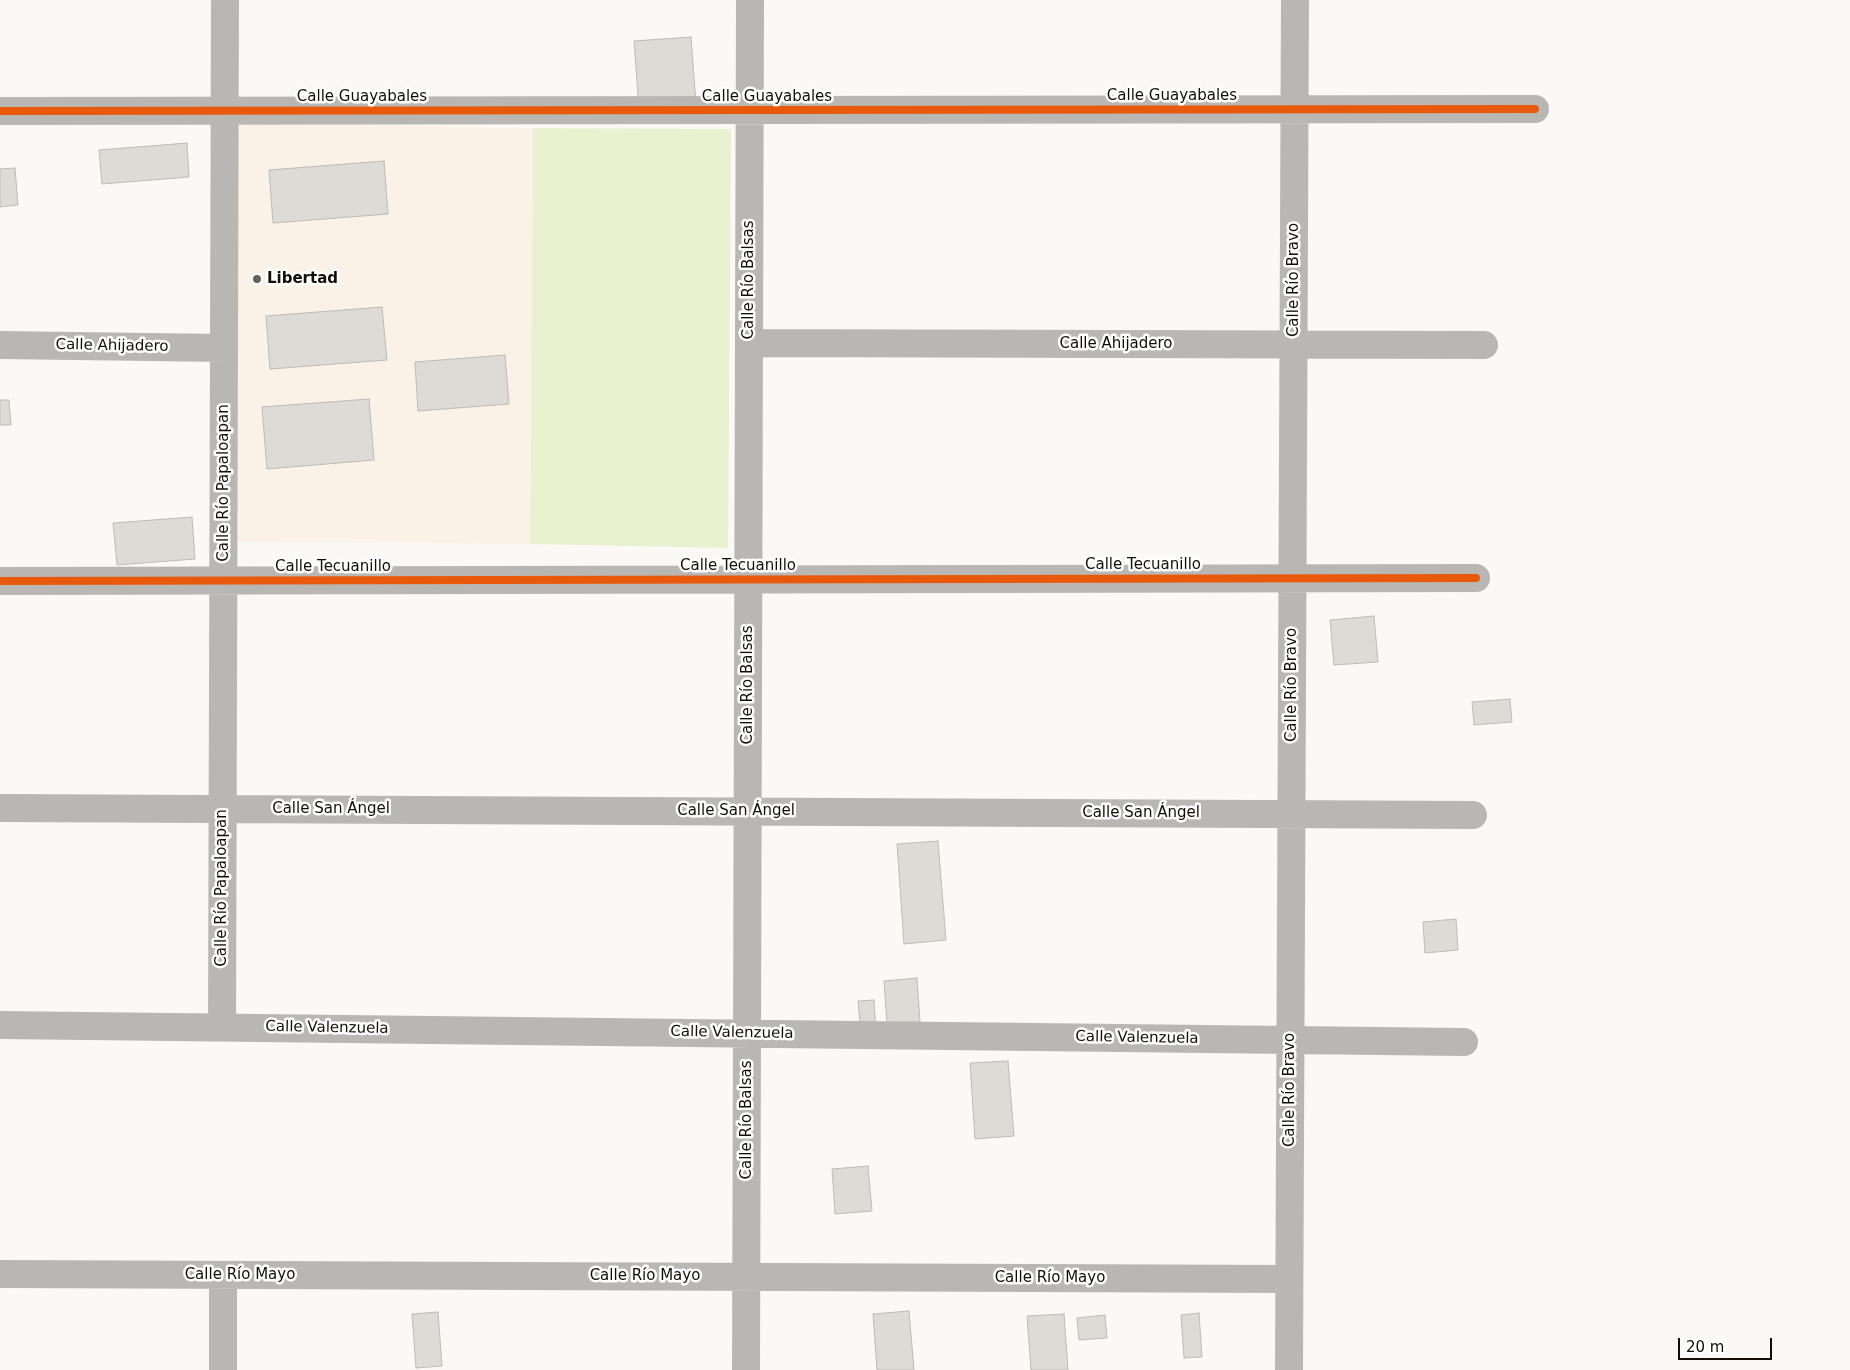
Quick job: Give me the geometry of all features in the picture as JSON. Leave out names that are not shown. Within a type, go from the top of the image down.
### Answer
[{"type":"street","name":"Calle Río Papaloapan","points":[[222,1027],[225,0]]},
{"type":"street","name":"Calle Río Balsas","points":[[746,1370],[750,0]]},
{"type":"street","name":"Calle Río Bravo","points":[[1289,1370],[1295,0]]},
{"type":"street","name":"Calle Guayabales","points":[[0,111],[1535,110]]},
{"type":"street","name":"Calle Ahijadero","points":[[749,343],[1484,346]]},
{"type":"street","name":"Calle Ahijadero","points":[[0,345],[224,348]]},
{"type":"street","name":"Calle Tecuanillo","points":[[0,581],[1476,578]]},
{"type":"street","name":"Calle San Ángel","points":[[0,808],[1473,815]]},
{"type":"street","name":"Calle Valenzuela","points":[[0,1025],[1464,1042]]},
{"type":"street","name":"Calle Río Mayo","points":[[0,1274],[1289,1279]]},
{"type":"street","points":[[223,1274],[223,1370]]},
{"type":"shaded area","points":[[237,123],[533,128],[530,544],[234,542]]},
{"type":"green space","points":[[533,128],[731,129],[728,548],[530,544]]},
{"type":"building","points":[[691,37],[696,104],[639,109],[634,41]]},
{"type":"building","points":[[187,143],[189,177],[102,184],[99,150]]},
{"type":"building","points":[[384,161],[388,214],[273,223],[269,170]]},
{"type":"building","points":[[15,168],[18,205],[0,207],[0,169]]},
{"type":"building","points":[[382,307],[387,360],[270,369],[266,316]]},
{"type":"building","points":[[505,355],[509,404],[418,411],[415,362]]},
{"type":"building","points":[[369,399],[374,460],[267,469],[262,407]]},
{"type":"building","points":[[0,400],[9,400],[11,425],[0,425]]},
{"type":"building","points":[[192,517],[195,559],[117,565],[113,523]]},
{"type":"building","points":[[1374,616],[1378,662],[1334,665],[1330,620]]},
{"type":"building","points":[[1510,699],[1512,722],[1474,725],[1472,702]]},
{"type":"building","points":[[938,841],[946,940],[904,944],[897,844]]},
{"type":"building","points":[[1456,919],[1458,950],[1425,953],[1423,922]]},
{"type":"building","points":[[917,978],[920,1022],[887,1024],[884,981]]},
{"type":"building","points":[[874,1000],[876,1032],[861,1034],[858,1001]]},
{"type":"building","points":[[1008,1061],[1014,1136],[975,1139],[970,1063]]},
{"type":"building","points":[[868,1166],[872,1211],[835,1214],[832,1169]]},
{"type":"building","points":[[909,1311],[914,1370],[877,1370],[873,1314]]},
{"type":"building","points":[[438,1312],[442,1366],[416,1368],[412,1314]]},
{"type":"building","points":[[1199,1313],[1202,1357],[1184,1358],[1181,1315]]},
{"type":"building","points":[[1064,1314],[1068,1370],[1031,1370],[1027,1316]]},
{"type":"building","points":[[1105,1315],[1107,1338],[1079,1340],[1077,1318]]},
{"type":"cycle path","points":[[0,111],[1535,109]]},
{"type":"cycle path","points":[[0,581],[1476,578]]},
{"type":"place","name":"Libertad","points":[[257,279]]}]
